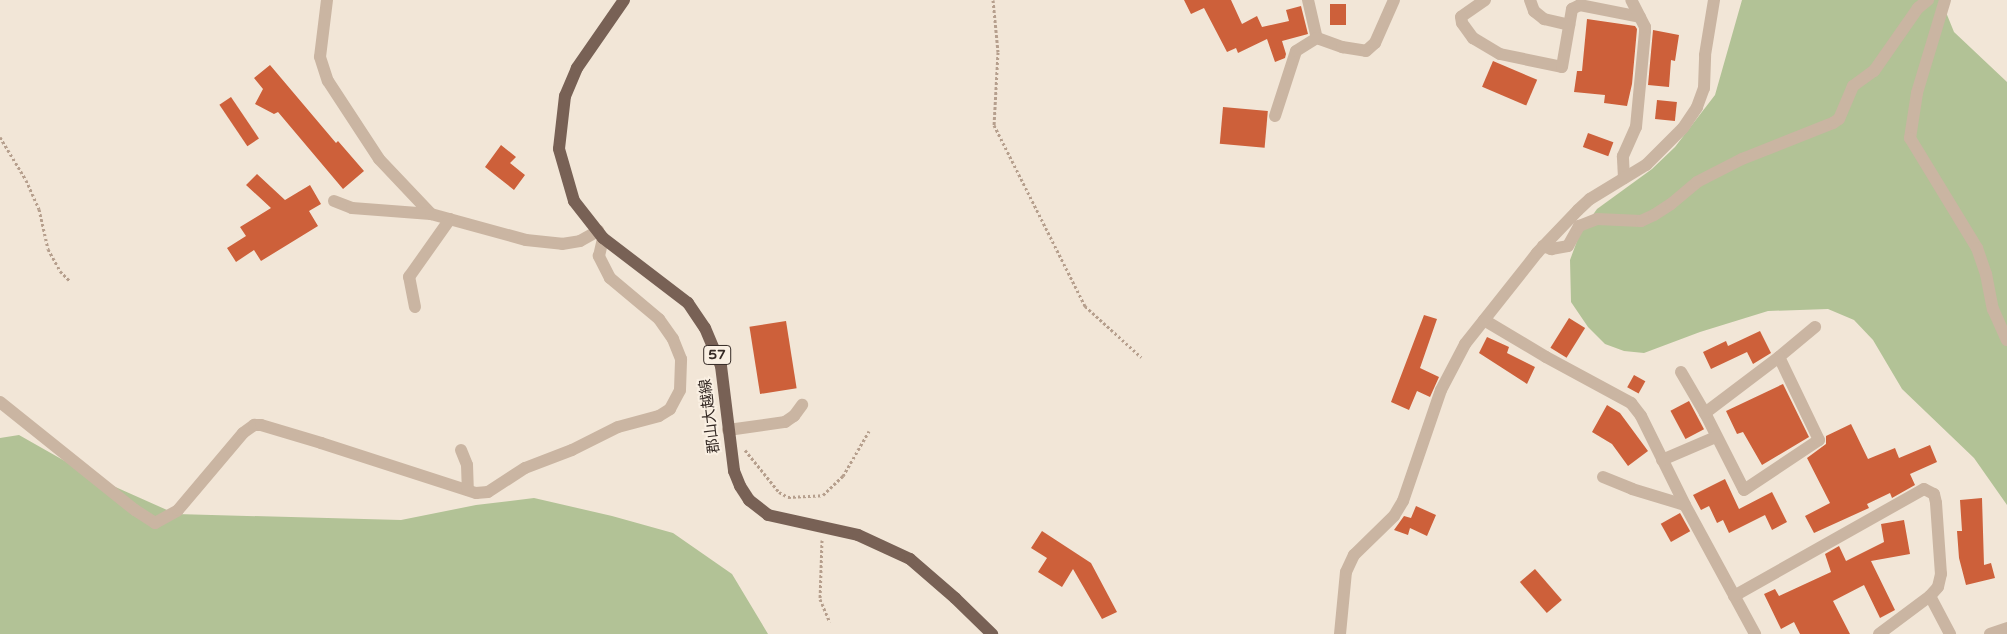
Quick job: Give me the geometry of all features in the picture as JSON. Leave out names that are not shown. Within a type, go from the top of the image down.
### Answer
[{"type":"main road","name":"郡山大越線","points":[[624,0],[577,68],[564,96],[558,149],[574,201],[601,234],[688,303],[698,315],[712,342],[721,366],[736,479],[758,508],[768,516],[858,535],[910,559],[955,598],[992,634]]},
{"type":"street","points":[[327,0],[320,57],[328,81],[379,158],[431,214]]},
{"type":"street","points":[[1308,0],[1317,38]]},
{"type":"street","points":[[1317,38],[1342,47],[1366,51],[1375,44],[1394,0]]},
{"type":"street","points":[[1485,0],[1465,13],[1461,18],[1462,23],[1473,38],[1500,54],[1562,67],[1572,9],[1580,5],[1640,17]]},
{"type":"street","points":[[1530,0],[1534,11],[1544,19],[1569,26]]},
{"type":"street","points":[[1624,178],[1623,156],[1636,127],[1645,31],[1631,0]]},
{"type":"street","points":[[1340,634],[1346,572],[1354,555],[1394,516],[1403,501],[1441,390],[1465,344],[1543,246],[1590,199],[1646,165],[1661,152],[1683,128],[1697,107],[1704,88],[1705,55],[1714,0]]},
{"type":"street","points":[[1543,246],[1551,249],[1568,246],[1579,226],[1597,219],[1641,221],[1671,204],[1697,182],[1742,159],[1833,123],[1839,119],[1853,86],[1874,71],[1918,8],[1928,0]]},
{"type":"street","points":[[1946,0],[1918,93],[1910,138],[1977,248],[1986,274],[1993,308],[2007,340]]},
{"type":"street","points":[[1275,116],[1296,51],[1317,38]]},
{"type":"street","points":[[0,402],[135,510],[155,523],[178,510],[243,433],[254,425],[261,425],[321,443],[476,493],[488,492],[525,468],[572,450],[618,426],[659,416],[670,410],[675,402],[680,390],[682,377],[681,359],[673,339],[659,319],[610,278],[599,256],[601,234],[580,241],[562,244],[526,240],[431,214],[352,208],[334,201]]},
{"type":"street","points":[[415,307],[409,278],[450,219]]},
{"type":"street","points":[[1484,320],[1546,357],[1631,403],[1641,416],[1685,504],[1755,634]]},
{"type":"street","points":[[1705,413],[1815,327]]},
{"type":"street","points":[[1681,372],[1705,413],[1744,490],[1819,440],[1779,357]]},
{"type":"street","points":[[728,430],[785,422],[794,416],[802,406]]},
{"type":"street","points":[[1662,460],[1716,437]]},
{"type":"street","points":[[461,450],[467,465],[468,490]]},
{"type":"street","points":[[1603,477],[1632,489],[1685,504]]},
{"type":"street","points":[[1734,596],[1924,489],[1934,494],[1936,503],[1942,574],[1938,587],[1930,596],[1879,634]]},
{"type":"street","points":[[1930,596],[1950,634]]},
{"type":"street","points":[[1990,634],[2007,628]]},
{"type":"path","points":[[994,0],[998,52],[994,125],[1085,306],[1141,357]]},
{"type":"path","points":[[0,137],[26,180],[39,209],[51,254],[60,271],[69,280]]},
{"type":"path","points":[[730,443],[738,444],[752,456],[779,492],[788,498],[823,495],[833,488],[842,476],[869,431]]},
{"type":"path","points":[[823,528],[820,598],[830,622]]},
{"type":"green space","points":[[1742,0],[1941,0],[1954,32],[2007,82],[2007,505],[1974,458],[1902,389],[1873,340],[1854,320],[1828,309],[1768,311],[1700,332],[1644,353],[1624,351],[1605,344],[1588,327],[1571,302],[1570,260],[1580,233],[1597,209],[1652,169],[1675,147],[1715,95]]},
{"type":"green space","points":[[19,435],[93,477],[176,514],[401,520],[476,505],[534,498],[612,516],[673,533],[732,574],[768,634],[0,634],[0,438]]},
{"type":"building","points":[[1184,0],[1231,0],[1242,24],[1257,16],[1262,27],[1289,21],[1286,10],[1301,6],[1308,34],[1282,41],[1286,54],[1285,58],[1275,62],[1267,39],[1238,53],[1236,48],[1227,52],[1204,8],[1191,14]]},
{"type":"building","points":[[1330,4],[1346,4],[1346,25],[1330,25]]},
{"type":"building","points":[[1587,19],[1635,26],[1637,29],[1632,84],[1627,106],[1604,103],[1605,95],[1574,92],[1577,71],[1582,71]]},
{"type":"building","points":[[1653,30],[1679,35],[1675,61],[1671,60],[1669,87],[1648,85]]},
{"type":"building","points":[[1493,61],[1537,80],[1526,106],[1482,87]]},
{"type":"building","points":[[270,65],[336,143],[338,141],[364,171],[343,189],[278,112],[274,114],[255,104],[263,89],[254,78]]},
{"type":"building","points":[[231,97],[259,138],[247,146],[219,105]]},
{"type":"building","points":[[1657,100],[1677,102],[1675,121],[1655,119]]},
{"type":"building","points":[[1223,107],[1268,111],[1265,148],[1220,144]]},
{"type":"building","points":[[1588,133],[1613,142],[1608,156],[1583,147]]},
{"type":"building","points":[[501,145],[516,157],[510,163],[525,175],[514,190],[485,167]]},
{"type":"building","points":[[257,174],[285,200],[310,185],[321,204],[309,211],[318,226],[261,261],[254,250],[236,262],[227,248],[246,236],[240,227],[271,208],[246,185]]},
{"type":"building","points":[[1424,315],[1437,319],[1420,368],[1439,377],[1430,397],[1417,391],[1409,410],[1391,402]]},
{"type":"building","points":[[1569,318],[1585,328],[1567,358],[1550,348]]},
{"type":"building","points":[[786,321],[797,388],[760,394],[749,327]]},
{"type":"building","points":[[1760,331],[1771,353],[1753,364],[1747,352],[1711,369],[1703,352],[1726,341],[1728,346]]},
{"type":"building","points":[[1487,337],[1509,347],[1507,353],[1535,367],[1527,384],[1479,353]]},
{"type":"building","points":[[1634,375],[1645,381],[1639,394],[1627,387]]},
{"type":"building","points":[[1783,384],[1809,437],[1762,465],[1743,432],[1737,434],[1726,411]]},
{"type":"building","points":[[1689,401],[1704,429],[1685,439],[1670,411]]},
{"type":"building","points":[[1607,405],[1620,413],[1648,451],[1628,466],[1612,444],[1592,432]]},
{"type":"building","points":[[1851,424],[1868,459],[1895,448],[1899,458],[1930,445],[1937,462],[1910,474],[1915,485],[1892,498],[1890,493],[1867,504],[1869,508],[1814,533],[1805,516],[1830,503],[1807,458],[1826,444],[1826,436]]},
{"type":"building","points":[[1725,479],[1739,509],[1772,492],[1787,522],[1772,530],[1765,515],[1729,533],[1723,520],[1717,523],[1709,506],[1701,510],[1693,495]]},
{"type":"building","points":[[1982,498],[1984,565],[1991,563],[1995,578],[1966,585],[1959,558],[1957,531],[1962,531],[1960,500]]},
{"type":"building","points":[[1416,506],[1436,515],[1427,536],[1410,528],[1408,535],[1394,530],[1404,516],[1411,518]]},
{"type":"building","points":[[1680,513],[1690,531],[1671,542],[1661,524]]},
{"type":"building","points":[[1904,520],[1910,554],[1871,561],[1895,610],[1880,618],[1864,585],[1833,601],[1850,634],[1800,634],[1794,622],[1781,629],[1764,594],[1775,589],[1779,596],[1831,572],[1825,554],[1839,546],[1846,561],[1884,542],[1881,524]]},
{"type":"building","points":[[1042,531],[1091,563],[1117,612],[1102,619],[1073,569],[1062,587],[1038,572],[1047,558],[1031,548]]},
{"type":"building","points":[[1535,569],[1562,600],[1547,613],[1520,582]]}]
